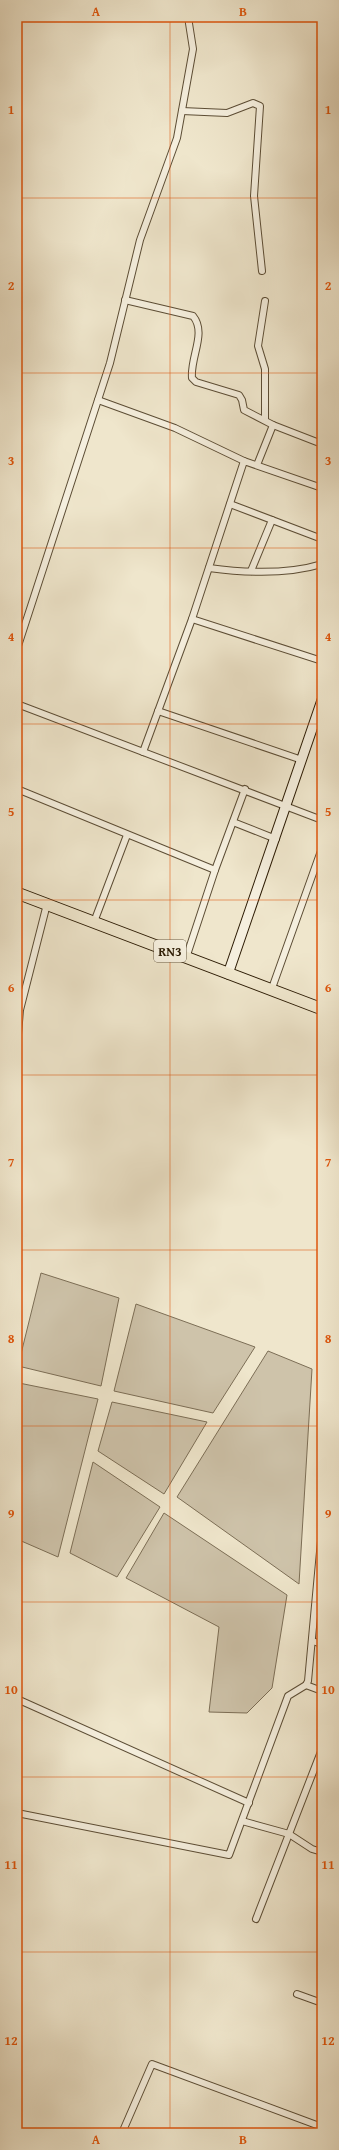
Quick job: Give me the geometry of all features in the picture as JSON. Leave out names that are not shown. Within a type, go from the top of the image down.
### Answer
[{"type":"highway","name":"RN3","points":[[17,893],[271,991],[322,1009]]},
{"type":"street","points":[[17,649],[114,350],[124,300],[140,240],[175,146],[193,49],[188,17]]},
{"type":"street","points":[[182,111],[218,114],[227,113],[253,103],[260,106],[254,196],[262,271]]},
{"type":"street","points":[[124,300],[192,316],[199,326],[192,378],[196,382],[239,395],[242,400],[244,410],[273,425],[322,444]]},
{"type":"street","points":[[265,301],[258,346],[265,369],[265,420]]},
{"type":"street","points":[[98,400],[175,428],[244,462],[258,465],[322,488]]},
{"type":"street","points":[[258,465],[273,425]]},
{"type":"street","points":[[143,752],[192,619],[244,462]]},
{"type":"street","points":[[230,504],[322,539]]},
{"type":"street","points":[[251,571],[272,520]]},
{"type":"street","points":[[209,568],[251,571],[294,570],[322,564]]},
{"type":"street","points":[[192,619],[322,661]]},
{"type":"street","points":[[228,974],[276,839],[302,760],[320,713],[322,700]]},
{"type":"street","points":[[17,704],[245,789],[322,820]]},
{"type":"street","points":[[158,711],[302,760]]},
{"type":"street","points":[[17,789],[215,870]]},
{"type":"street","points":[[186,958],[215,870],[245,789]]},
{"type":"street","points":[[233,822],[276,839]]},
{"type":"street","points":[[94,922],[127,835]]},
{"type":"street","points":[[271,991],[319,867],[322,848]]},
{"type":"street","points":[[17,1046],[20,1010],[47,904]]},
{"type":"street","points":[[306,1685],[312,1641],[322,1530]]},
{"type":"street","points":[[312,1641],[322,1644]]},
{"type":"street","points":[[306,1685],[322,1691]]},
{"type":"street","points":[[17,1813],[229,1855],[288,1696],[306,1685]]},
{"type":"street","points":[[17,1699],[249,1803]]},
{"type":"street","points":[[256,1919],[322,1749]]},
{"type":"street","points":[[242,1821],[289,1834],[312,1849],[322,1852]]},
{"type":"street","points":[[297,1994],[322,2003]]},
{"type":"street","points":[[122,2133],[152,2064],[322,2127]]},
{"type":"shaded area","points":[[41,1273],[119,1298],[101,1386],[18,1366]]},
{"type":"shaded area","points":[[136,1304],[255,1347],[213,1413],[114,1391]]},
{"type":"shaded area","points":[[268,1351],[312,1369],[299,1584],[177,1497]]},
{"type":"shaded area","points":[[19,1383],[98,1399],[58,1557],[19,1540]]},
{"type":"shaded area","points":[[112,1402],[207,1422],[164,1494],[98,1451]]},
{"type":"shaded area","points":[[93,1462],[160,1507],[117,1577],[70,1553]]},
{"type":"shaded area","points":[[164,1513],[287,1595],[272,1688],[247,1713],[209,1712],[219,1627],[126,1578]]}]
